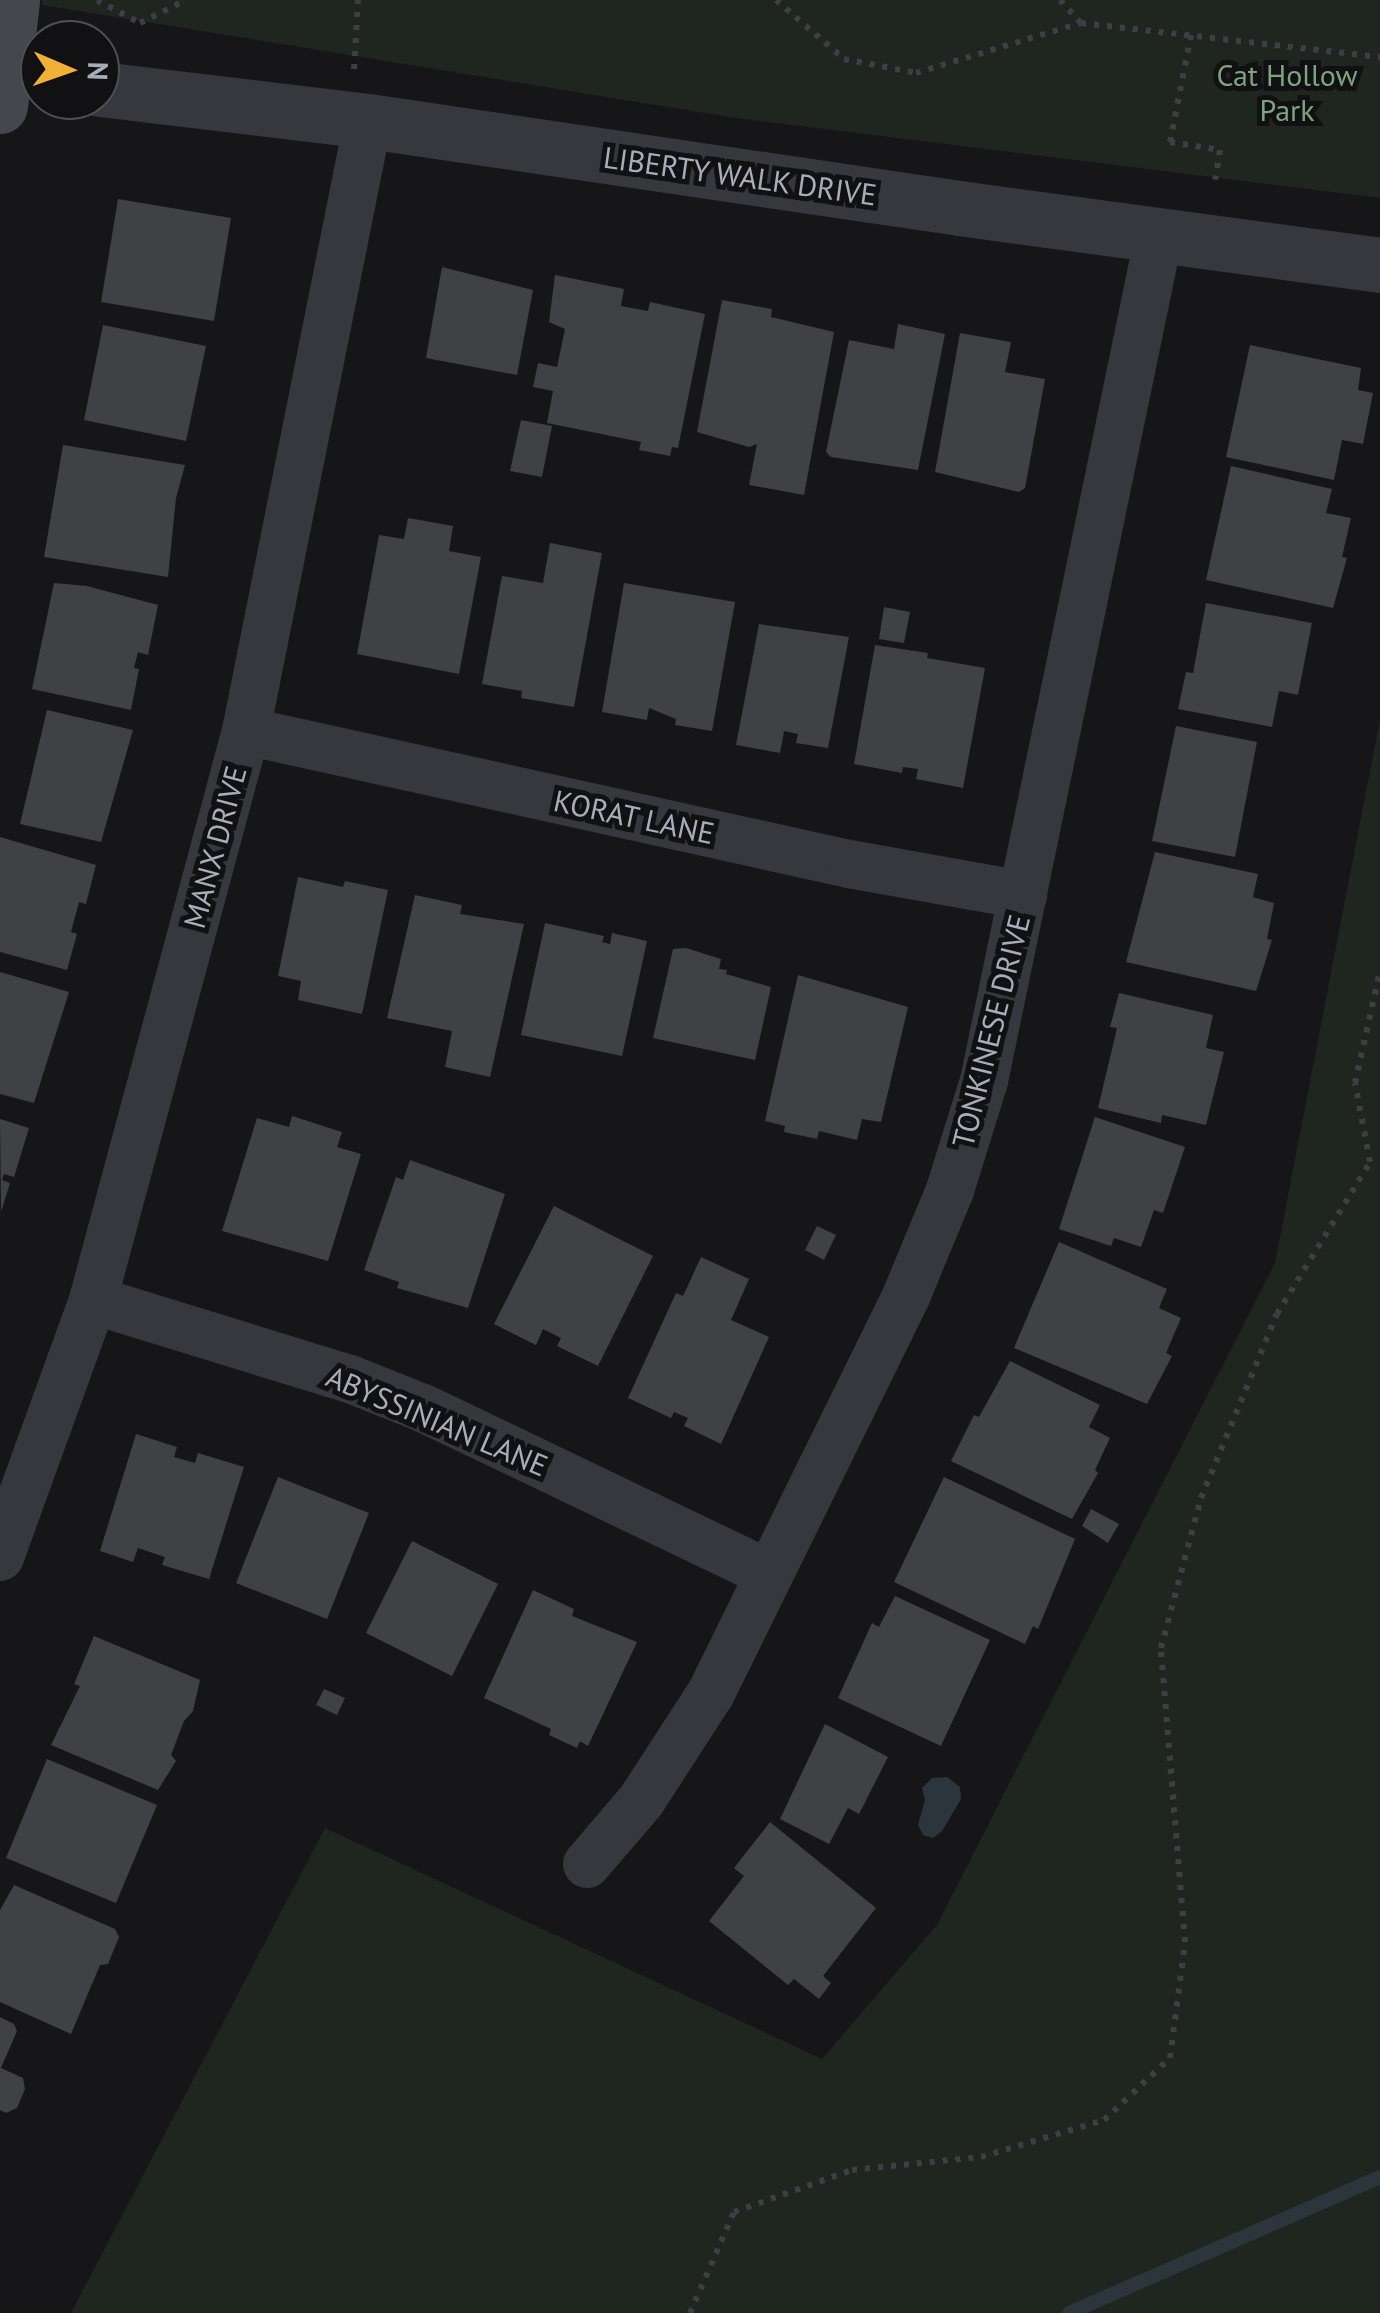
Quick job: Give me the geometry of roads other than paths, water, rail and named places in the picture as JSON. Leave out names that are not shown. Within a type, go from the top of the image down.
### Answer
[{"type":"main road","points":[[11,86],[12,0]]},
{"type":"street","name":"LIBERTY WALK DRIVE","points":[[120,92],[368,121],[1380,264]]},
{"type":"street","name":"MANX DRIVE","points":[[0,1557],[93,1300],[246,731],[368,121]]},
{"type":"street","name":"TONKINESE DRIVE","points":[[588,1864],[641,1801],[690,1731],[907,1294],[950,1190],[984,1081],[1159,235]]},
{"type":"street","name":"KORAT LANE","points":[[246,731],[849,864],[1023,896]]},
{"type":"street","name":"ABYSSINIAN LANE","points":[[93,1300],[350,1379],[423,1408],[769,1574]]},
{"type":"waterway","points":[[1069,2313],[1380,2177]]},
{"type":"park label","name":"Cat Hollow Park","points":[[1287,92]]}]
